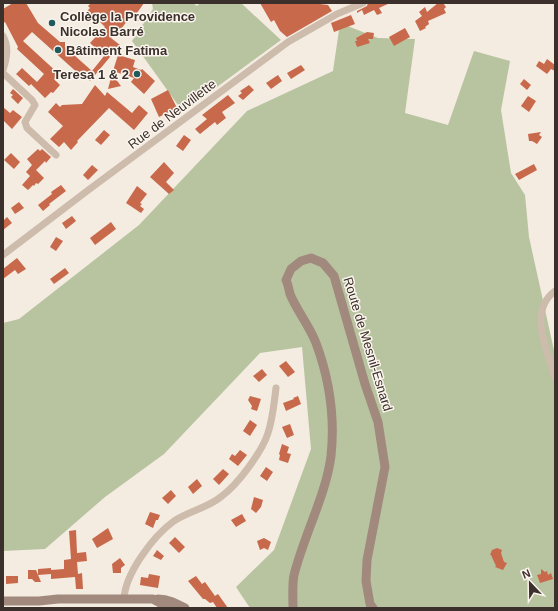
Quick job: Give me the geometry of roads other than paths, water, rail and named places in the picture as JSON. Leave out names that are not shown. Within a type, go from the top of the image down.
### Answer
[{"type":"street","name":"Rue de Neuvillette","points":[[3,255],[288,42],[337,14],[363,3]]},
{"type":"street","points":[[3,36],[7,49],[7,57],[3,71],[32,100],[35,105],[25,122],[26,128],[56,155]]},
{"type":"street","name":"Route de Mesnil-Esnard","points":[[293,608],[294,577],[302,547],[326,477],[332,435],[330,398],[324,368],[316,343],[291,294],[286,280],[291,269],[300,261],[311,258],[323,263],[334,276],[365,384],[378,422],[385,467],[367,560],[366,581],[370,604],[373,608]]},
{"type":"street","points":[[555,291],[547,299],[541,310],[540,317],[541,329],[555,378]]},
{"type":"street","points":[[124,599],[126,584],[133,569],[145,551],[159,536],[174,521],[207,506],[222,497],[236,485],[257,455],[268,435],[273,413],[276,388]]},
{"type":"street","points":[[3,601],[40,601],[58,599],[164,599],[185,608]]},
{"type":"street","points":[[153,599],[169,608]]},
{"type":"place","name":"Collège la Providence Nicolas Barré","points":[[52,23]]},
{"type":"place","name":"Bâtiment Fatima","points":[[58,50]]},
{"type":"place","name":"Teresa 1 & 2","points":[[137,74]]}]
